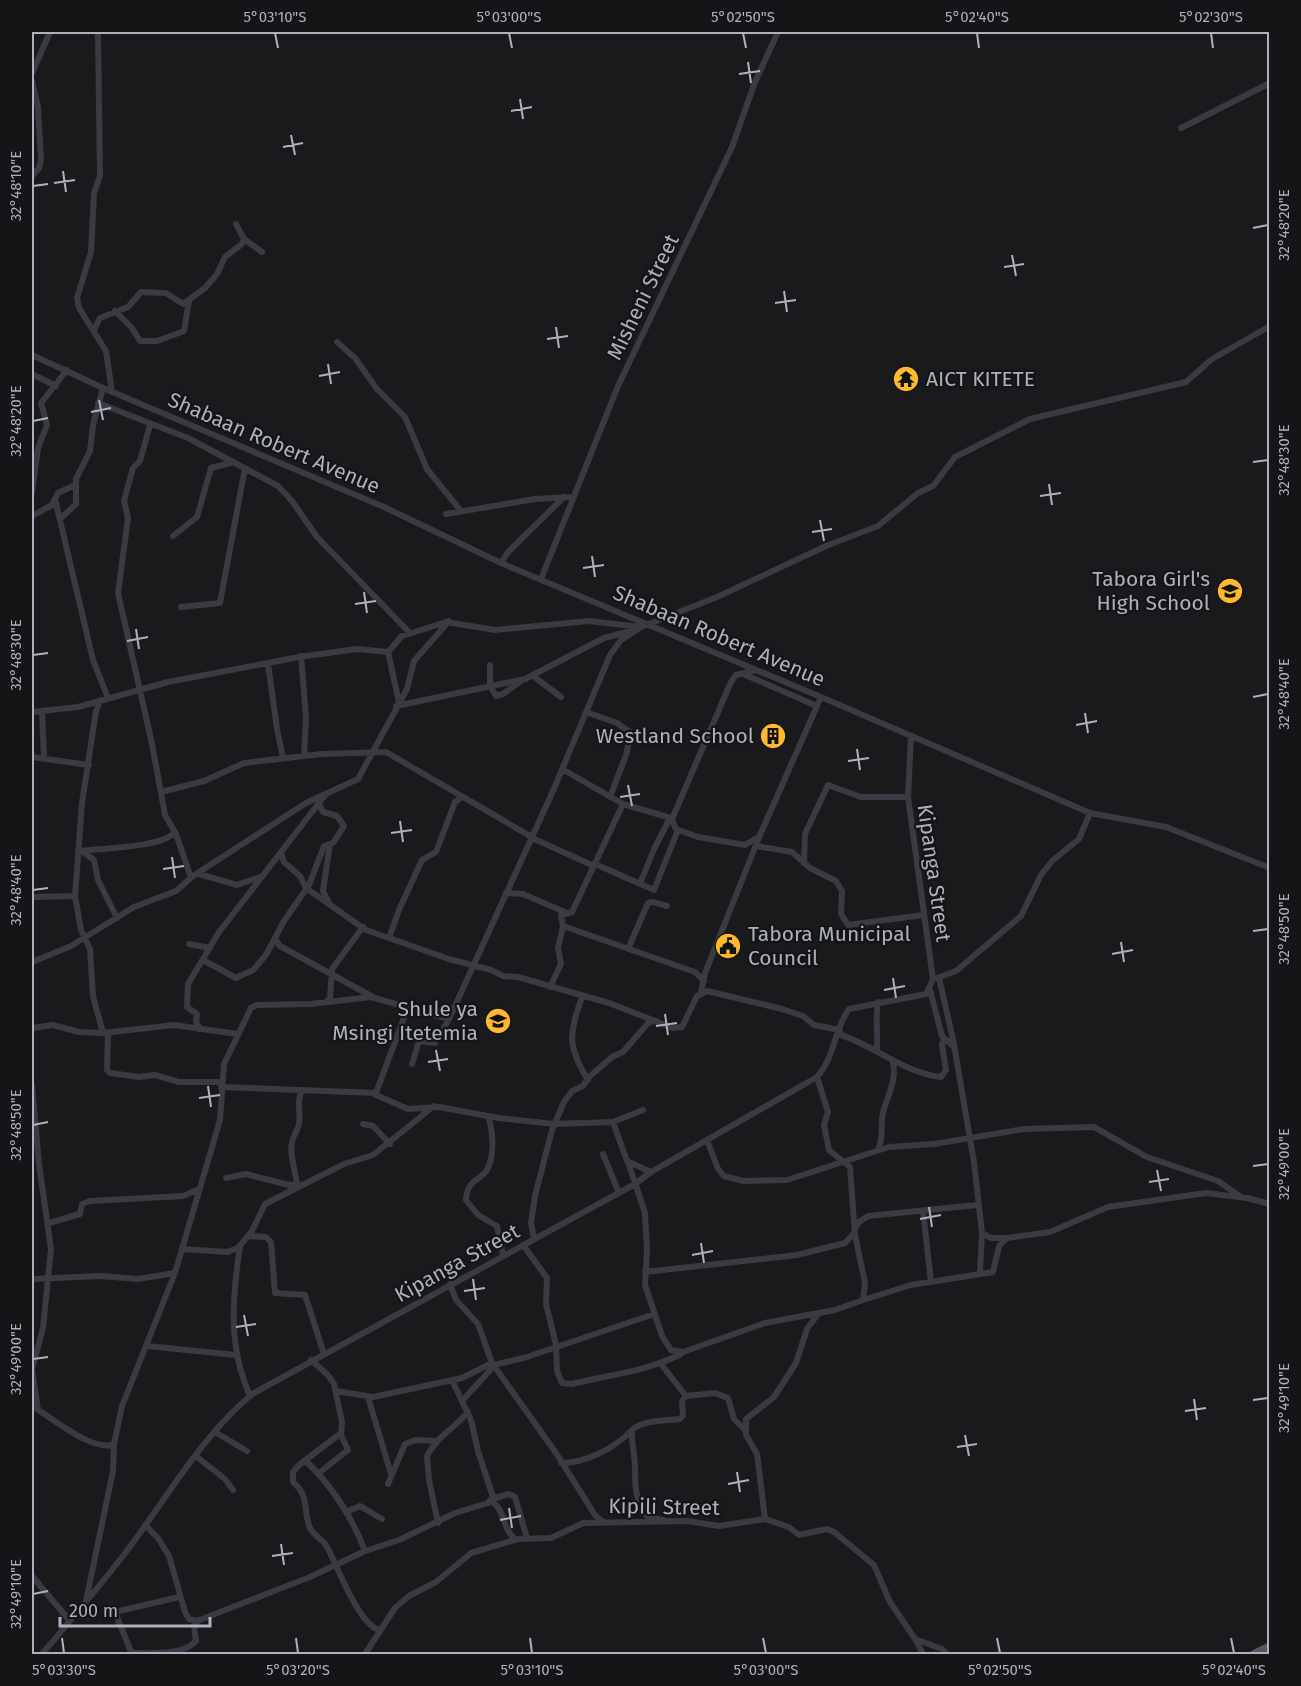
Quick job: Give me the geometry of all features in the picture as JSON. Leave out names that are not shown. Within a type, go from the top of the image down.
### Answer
[{"type":"main road","points":[[1254,1654],[1269,1646]]},
{"type":"street","points":[[32,73],[50,32]]},
{"type":"street","points":[[98,32],[100,176],[94,193],[91,252],[77,298],[79,308],[106,351],[112,392]]},
{"type":"street","name":"Misheni Street","points":[[541,579],[572,497],[648,320],[732,147],[755,82],[778,32]]},
{"type":"street","points":[[32,81],[38,107],[41,160],[32,176]]},
{"type":"street","points":[[1181,128],[1269,83]]},
{"type":"street","points":[[236,224],[244,239],[262,252]]},
{"type":"street","points":[[94,330],[100,318],[130,306],[143,292],[164,293],[181,304],[189,301],[210,283],[225,257],[242,244],[244,239]]},
{"type":"street","points":[[115,311],[132,328],[140,341],[153,342],[183,331],[189,301]]},
{"type":"street","points":[[412,1064],[419,1041],[435,1043],[449,1018],[616,645],[648,624],[717,597],[826,546],[878,526],[918,494],[933,486],[955,457],[1030,419],[1186,382],[1212,359],[1269,326]]},
{"type":"street","points":[[337,342],[356,358],[376,388],[405,417],[427,470],[461,511]]},
{"type":"street","name":"Shabaan Robert Avenue","points":[[32,355],[112,392],[384,507],[501,563],[1090,813],[1166,826],[1269,868]]},
{"type":"street","points":[[32,493],[38,448],[47,424],[41,403],[67,370]]},
{"type":"street","points":[[32,374],[56,386]]},
{"type":"street","points":[[60,519],[76,504],[75,485],[78,473],[90,451],[98,403],[103,388]]},
{"type":"street","points":[[98,403],[188,438],[234,461],[285,491],[317,537],[410,633]]},
{"type":"street","points":[[150,425],[140,461],[133,468],[124,501],[128,518],[118,593],[125,634],[141,690],[165,815],[175,832],[191,878]]},
{"type":"street","points":[[173,536],[197,517],[212,468],[234,461]]},
{"type":"street","points":[[181,607],[219,603],[245,468]]},
{"type":"street","points":[[32,516],[52,505],[58,493],[75,485]]},
{"type":"street","points":[[501,563],[508,552],[564,497]]},
{"type":"street","points":[[446,514],[535,499],[572,497]]},
{"type":"street","points":[[55,500],[93,660],[108,698]]},
{"type":"street","points":[[398,704],[388,652],[397,640],[410,633],[449,621],[495,630],[589,621],[638,629]]},
{"type":"street","points":[[32,960],[84,938],[134,907],[176,891],[198,873],[256,834],[328,791],[358,779],[409,685],[414,661],[449,621]]},
{"type":"street","points":[[398,704],[525,679],[604,638],[638,629]]},
{"type":"street","points":[[32,712],[78,707],[141,690],[301,656],[357,649],[388,652]]},
{"type":"street","points":[[301,656],[306,718],[304,756]]},
{"type":"street","points":[[268,664],[277,729],[284,758]]},
{"type":"street","points":[[490,665],[490,686],[495,695],[500,695],[525,679]]},
{"type":"street","points":[[640,884],[731,682],[742,674],[757,670]]},
{"type":"street","points":[[742,674],[817,706]]},
{"type":"street","points":[[533,676],[561,697]]},
{"type":"street","points":[[281,853],[284,862],[300,876],[306,888],[363,927],[503,976],[518,977],[609,1003],[673,1028],[682,1027],[686,1014],[701,992],[760,835],[821,697]]},
{"type":"street","points":[[100,700],[95,717],[82,803],[81,851],[75,896],[84,938],[90,947],[92,988],[106,1033],[107,1070],[110,1073],[145,1077],[155,1075],[179,1082],[374,1094],[408,1109],[434,1106],[488,1116],[554,1124],[613,1122],[643,1110]]},
{"type":"street","points":[[42,711],[44,757]]},
{"type":"street","points":[[586,712],[617,723],[631,733],[626,755],[610,797]]},
{"type":"street","name":"Kipanga Street","points":[[912,736],[908,797],[916,843],[923,915],[936,978],[930,990]]},
{"type":"street","points":[[161,792],[204,781],[237,764],[304,756],[392,753],[530,837],[651,890],[656,889],[678,830]]},
{"type":"street","points":[[32,757],[89,765]]},
{"type":"street","points":[[562,769],[623,804],[671,818],[678,830],[698,837],[743,845],[760,835]]},
{"type":"street","points":[[804,863],[805,834],[828,785],[861,797],[908,797]]},
{"type":"street","points":[[200,1029],[196,1022],[197,1014],[187,1007],[190,980],[232,911],[281,853],[328,791]]},
{"type":"street","points":[[390,938],[399,910],[422,860],[436,852],[455,802],[462,797]]},
{"type":"street","points":[[318,802],[323,812],[337,816],[343,825],[330,844],[323,891],[329,903]]},
{"type":"street","points":[[570,914],[623,804]]},
{"type":"street","name":"Kipanga Street","points":[[936,978],[956,971],[1021,916],[1041,875],[1052,861],[1079,839],[1090,813]]},
{"type":"street","points":[[81,851],[161,840],[175,832]]},
{"type":"street","points":[[203,960],[239,978],[259,964],[306,888],[324,846],[330,844]]},
{"type":"street","points":[[756,846],[788,850],[804,863],[839,884],[842,891],[841,914],[848,925],[923,915]]},
{"type":"street","points":[[81,851],[94,860],[98,880],[117,918]]},
{"type":"street","points":[[198,873],[237,885],[261,877]]},
{"type":"street","points":[[506,893],[523,894],[570,914]]},
{"type":"street","points":[[32,897],[75,896]]},
{"type":"street","points":[[628,949],[648,903],[667,906]]},
{"type":"street","points":[[550,987],[561,964],[558,948],[563,926],[561,915],[570,914]]},
{"type":"street","points":[[563,926],[695,972],[704,981]]},
{"type":"street","points":[[326,1002],[330,998],[331,973],[363,927]]},
{"type":"street","points":[[274,939],[280,946],[374,997],[449,1018]]},
{"type":"street","points":[[189,944],[210,948]]},
{"type":"street","points":[[936,978],[954,1047],[970,1137],[982,1233],[980,1272]]},
{"type":"street","points":[[701,992],[715,992],[803,1016],[814,1025],[839,1032],[904,1068],[942,1077],[946,1070],[942,1045],[944,1039],[930,990],[921,996],[849,1009],[839,1032],[833,1051],[818,1077],[828,1112],[824,1125],[829,1150],[850,1167],[855,1230],[865,1283],[863,1300]]},
{"type":"street","points":[[86,1601],[113,1471],[114,1444],[122,1406],[175,1273],[220,1119],[224,1064],[237,1034],[254,1006],[374,997]]},
{"type":"street","points":[[582,997],[576,1013],[571,1047],[588,1080]]},
{"type":"street","points":[[877,1051],[878,1002]]},
{"type":"street","points":[[374,1094],[382,1081],[408,1007]]},
{"type":"street","points":[[534,1239],[531,1215],[554,1124],[572,1092],[583,1086],[612,1057],[623,1053],[649,1022],[656,1021]]},
{"type":"street","points":[[32,1028],[53,1025],[79,1032],[106,1033],[171,1025],[237,1034]]},
{"type":"street","points":[[944,1039],[954,1047]]},
{"type":"street","points":[[878,1150],[883,1114],[895,1074],[893,1063]]},
{"type":"street","points":[[895,1074],[904,1068]]},
{"type":"street","name":"Kipanga Street","points":[[46,1653],[69,1620],[127,1551],[215,1432],[238,1405],[250,1396],[311,1360],[619,1193],[651,1172],[818,1077]]},
{"type":"street","points":[[32,1085],[39,1164],[51,1249],[43,1328],[32,1369],[35,1408],[73,1433],[99,1445],[114,1444]]},
{"type":"street","points":[[298,1186],[296,1167],[291,1159],[291,1145],[299,1124],[299,1096],[302,1091]]},
{"type":"street","points":[[182,1249],[227,1251],[240,1245],[248,1236],[264,1204],[344,1164],[373,1155],[390,1144],[434,1106]]},
{"type":"street","points":[[488,1116],[491,1140],[490,1164],[486,1171],[471,1183],[466,1200],[478,1215],[497,1226],[503,1255]]},
{"type":"street","points":[[613,1122],[645,1213],[646,1291],[669,1347],[675,1352],[683,1352]]},
{"type":"street","points":[[363,1124],[373,1126],[390,1144]]},
{"type":"street","points":[[707,1140],[719,1171],[724,1176],[737,1180],[787,1180],[878,1150],[934,1144],[1024,1129],[1097,1128],[1147,1157],[1218,1181],[1241,1197]]},
{"type":"street","points":[[603,1154],[619,1193]]},
{"type":"street","points":[[628,1162],[651,1172]]},
{"type":"street","points":[[226,1178],[246,1174],[298,1186]]},
{"type":"street","points":[[49,1223],[80,1214],[82,1204],[90,1201],[183,1196],[198,1189]]},
{"type":"street","points":[[982,1233],[991,1238],[1043,1234],[1108,1207],[1201,1194],[1241,1197],[1269,1204]]},
{"type":"street","points":[[645,1272],[797,1254],[845,1243],[859,1222],[868,1216],[977,1205]]},
{"type":"street","points":[[923,1211],[931,1282]]},
{"type":"street","points":[[248,1236],[262,1236],[271,1242],[275,1293],[305,1295],[324,1354]]},
{"type":"street","points":[[523,1245],[547,1278],[546,1304],[556,1345],[555,1365],[563,1384],[661,1364],[683,1352],[765,1323],[835,1310],[931,1282],[980,1272],[993,1272],[999,1246],[1007,1238]]},
{"type":"street","points":[[240,1245],[232,1320],[236,1355],[250,1396]]},
{"type":"street","points":[[32,1280],[100,1276],[132,1279],[175,1273]]},
{"type":"street","points":[[450,1284],[456,1300],[478,1324],[493,1365],[595,1515],[605,1524]]},
{"type":"street","points":[[745,1430],[749,1414],[771,1401],[794,1367],[807,1329],[813,1318],[820,1312]]},
{"type":"street","points":[[336,1391],[368,1397],[452,1380],[654,1314]]},
{"type":"street","points":[[147,1346],[236,1355]]},
{"type":"street","points":[[311,1360],[332,1379],[342,1422],[341,1433],[348,1451],[319,1473]]},
{"type":"street","points":[[661,1364],[686,1396]]},
{"type":"street","points":[[462,1401],[493,1365]]},
{"type":"street","points":[[452,1380],[468,1412],[478,1452],[492,1489],[491,1500]]},
{"type":"street","points":[[561,1463],[577,1462],[602,1451],[623,1440],[638,1425],[680,1419],[683,1415],[682,1401],[686,1396],[715,1393],[728,1398],[734,1419],[745,1430],[756,1454],[765,1519],[789,1527],[799,1535],[827,1529],[834,1532],[874,1565],[890,1602],[923,1654]]},
{"type":"street","points":[[368,1397],[391,1474]]},
{"type":"street","points":[[438,1523],[426,1460],[436,1442],[447,1430],[457,1425],[468,1412]]},
{"type":"street","points":[[632,1430],[635,1467],[633,1481],[640,1504],[649,1517],[672,1522]]},
{"type":"street","points":[[215,1432],[247,1451]]},
{"type":"street","points":[[341,1433],[293,1472],[293,1482],[304,1491],[310,1528],[327,1546],[351,1598],[373,1628],[380,1630]]},
{"type":"street","points":[[388,1485],[406,1443],[416,1440],[436,1442]]},
{"type":"street","points":[[196,1457],[225,1479],[233,1490]]},
{"type":"street","points":[[305,1460],[319,1473],[346,1512],[365,1551]]},
{"type":"street","points":[[145,1525],[158,1538],[169,1556],[179,1597],[189,1619],[199,1620],[310,1577],[365,1551],[399,1540],[455,1513],[509,1494],[516,1497],[526,1538]]},
{"type":"street","points":[[491,1500],[498,1506],[510,1535],[516,1540]]},
{"type":"street","points":[[346,1512],[360,1506],[382,1519]]},
{"type":"street","name":"Kipili Street","points":[[364,1654],[398,1604],[436,1582],[471,1553],[526,1538],[551,1538],[583,1523],[694,1522],[719,1526],[765,1519]]},
{"type":"street","points":[[33,1580],[69,1620]]},
{"type":"street","points":[[179,1597],[115,1612],[132,1654],[168,1652],[193,1645],[196,1641],[194,1626],[199,1620]]},
{"type":"street","points":[[915,1639],[942,1649],[947,1654]]},
{"type":"place","name":"AICT KITETE","points":[[906,379]]},
{"type":"place","name":"Tabora Girl's High School","points":[[1230,591]]},
{"type":"place","name":"Westland School","points":[[773,736]]},
{"type":"place","name":"Tabora Municipal Council","points":[[728,946]]},
{"type":"place","name":"Shule ya Msingi Itetemia","points":[[498,1021]]}]
